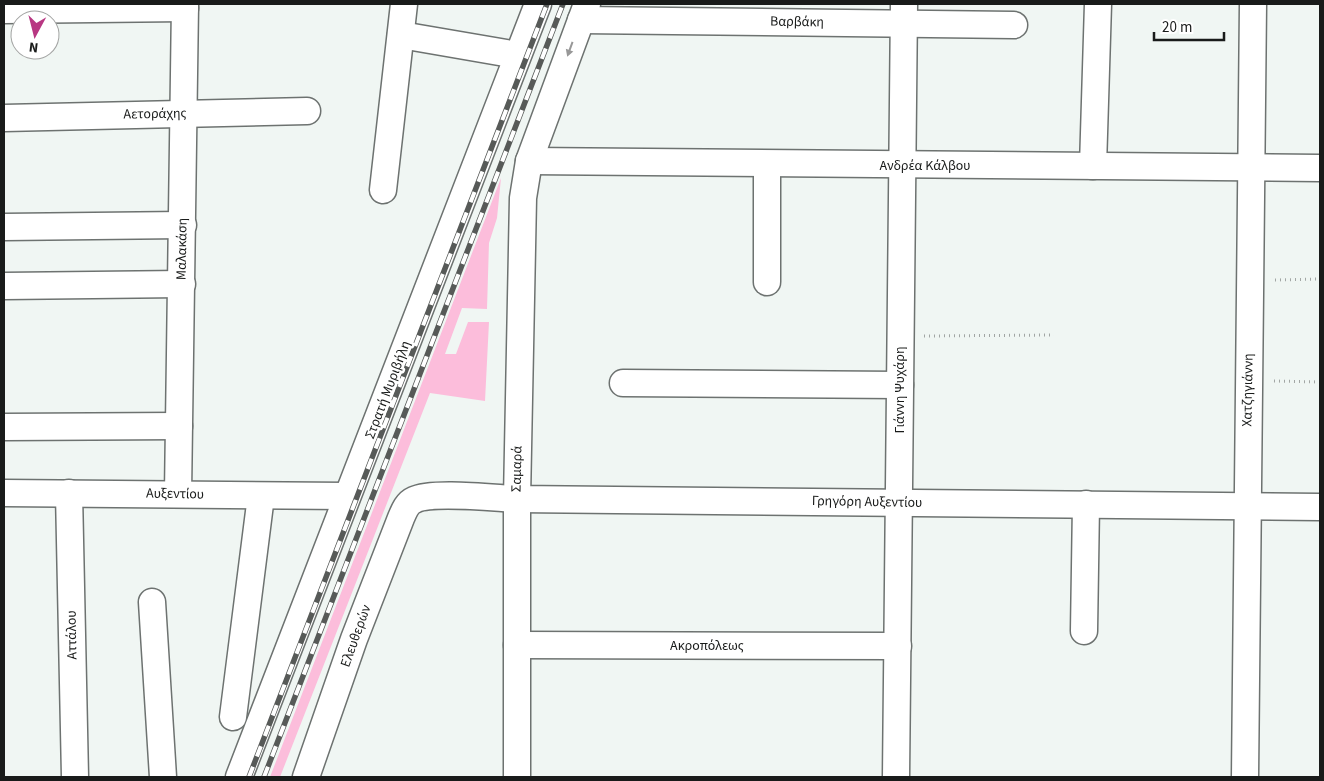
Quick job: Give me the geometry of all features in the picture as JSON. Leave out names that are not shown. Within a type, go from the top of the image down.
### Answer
[{"type":"street","points":[[383,190],[390,111],[404,4]]},
{"type":"street","name":"Στρατή Μυριβήλη","points":[[238,777],[538,4]]},
{"type":"street","points":[[1092,166],[1098,4]]},
{"type":"street","name":"Χατζηγιάννη","points":[[1245,777],[1253,4]]},
{"type":"street","points":[[4,10],[185,6]]},
{"type":"street","name":"Μαλακάση","points":[[178,494],[185,6]]},
{"type":"street","points":[[529,161],[584,12]]},
{"type":"street","name":"Βαρβάκη","points":[[584,12],[904,14],[1014,25]]},
{"type":"street","name":"Γιάννη Ψυχάρη","points":[[896,777],[904,14]]},
{"type":"street","points":[[401,35],[517,55]]},
{"type":"street","name":"Αετοράχης","points":[[4,118],[306,111]]},
{"type":"street","name":"Ανδρέα Κάλβου","points":[[529,161],[902,166],[1320,168]]},
{"type":"street","name":"Σαμαρά","points":[[516,777],[517,499],[522,216],[529,161]]},
{"type":"street","points":[[767,164],[767,282]]},
{"type":"street","points":[[4,227],[183,224]]},
{"type":"street","points":[[4,286],[182,284]]},
{"type":"street","points":[[623,383],[900,385]]},
{"type":"street","points":[[4,427],[179,426]]},
{"type":"street","name":"Αυξεντίου","points":[[4,493],[347,496]]},
{"type":"street","name":"Αττάλου","points":[[68,493],[75,777]]},
{"type":"street","points":[[233,717],[261,496]]},
{"type":"street","name":"Γρηγόρη Αυξεντίου","points":[[414,500],[430,496],[517,499],[1320,507]]},
{"type":"street","name":"Ελευθερών","points":[[306,777],[354,639],[397,528],[406,507],[414,500]]},
{"type":"street","points":[[1084,631],[1086,504]]},
{"type":"street","points":[[152,602],[163,777]]},
{"type":"street","name":"Ακροπόλεως","points":[[517,645],[898,646]]},
{"type":"path","points":[[1249,280],[1320,280]]},
{"type":"path","points":[[901,336],[1054,335]]},
{"type":"path","points":[[1248,381],[1320,382]]},
{"type":"shaded area","points":[[501,178],[497,218],[489,243],[487,309],[462,308],[445,354],[456,354],[468,322],[489,322],[485,401],[430,393],[280,777],[270,777]]},
{"type":"railway","points":[[249,777],[547,4]]},
{"type":"railway","points":[[264,777],[563,4]]}]
